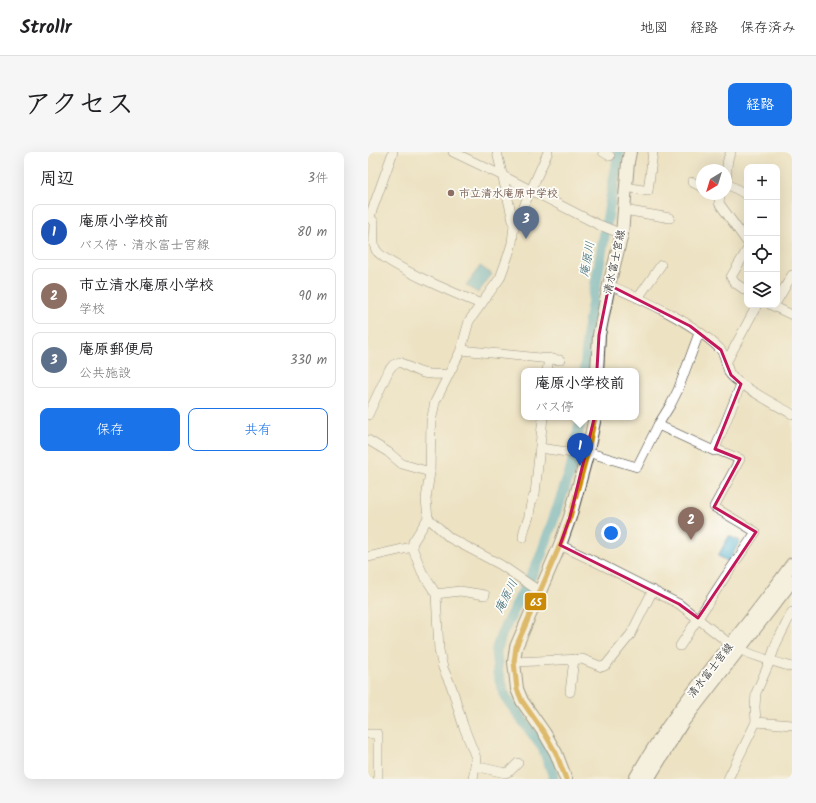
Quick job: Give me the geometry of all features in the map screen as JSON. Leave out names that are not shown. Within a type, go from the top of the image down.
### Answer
[{"type":"main road","name":"清水富士宮線","points":[[597,368],[599,335],[624,210],[630,152]]},
{"type":"main road","points":[[566,779],[556,753],[522,701],[517,688],[514,662],[516,647],[539,591],[560,546],[570,517],[593,420]]},
{"type":"main road","name":"清水富士宮線","points":[[648,779],[682,723],[792,564]]},
{"type":"main road","name":"清水富士宮線","points":[[635,779],[673,718],[792,581]]},
{"type":"street","points":[[393,152],[369,216],[374,222],[375,248],[379,254],[389,261],[415,275],[481,304]]},
{"type":"street","points":[[473,779],[476,758],[463,725],[452,688],[443,668],[439,650],[436,594],[422,572],[412,547],[413,542],[428,518],[426,499],[430,472],[431,422],[435,402],[461,350],[469,321],[496,284],[508,256],[514,225],[497,152]]},
{"type":"street","points":[[514,225],[520,218],[548,152]]},
{"type":"street","points":[[626,187],[648,191],[653,152]]},
{"type":"street","points":[[727,164],[727,157],[731,152]]},
{"type":"street","points":[[459,153],[597,224],[619,233]]},
{"type":"street","points":[[692,182],[696,184]]},
{"type":"street","points":[[732,186],[744,193]]},
{"type":"street","points":[[719,200],[719,203],[744,238]]},
{"type":"street","points":[[624,210],[670,218]]},
{"type":"street","points":[[744,255],[731,277],[735,283],[744,289]]},
{"type":"street","points":[[638,298],[661,265]]},
{"type":"street","points":[[780,294],[792,275]]},
{"type":"street","points":[[609,286],[638,298],[690,326],[722,350],[731,375],[741,384],[792,414]]},
{"type":"street","points":[[726,363],[755,308]]},
{"type":"street","points":[[780,308],[792,315]]},
{"type":"street","points":[[540,448],[585,454],[637,467],[658,425],[678,390],[699,333]]},
{"type":"street","points":[[461,350],[560,360]]},
{"type":"street","points":[[548,368],[549,358]]},
{"type":"street","points":[[368,416],[389,370],[393,365],[400,362],[415,371],[429,374],[448,374]]},
{"type":"street","points":[[716,449],[741,384]]},
{"type":"street","points":[[523,538],[523,529],[528,518],[531,500],[535,494],[543,420]]},
{"type":"street","points":[[658,425],[714,450],[716,449],[740,459],[714,507],[756,532],[680,646]]},
{"type":"street","points":[[368,440],[388,452],[402,464],[430,472]]},
{"type":"street","points":[[428,518],[450,538],[501,565],[539,591]]},
{"type":"street","points":[[560,546],[602,565],[679,604],[735,647],[770,661],[792,667]]},
{"type":"street","points":[[368,558],[412,547]]},
{"type":"street","points":[[514,662],[582,659],[602,666],[606,665],[631,634],[653,590]]},
{"type":"street","points":[[436,594],[460,591],[485,594]]},
{"type":"street","points":[[728,779],[756,722],[754,707],[756,693],[776,644],[792,612]]},
{"type":"street","points":[[570,692],[574,659]]},
{"type":"street","points":[[756,722],[792,725]]},
{"type":"street","points":[[368,734],[378,734],[378,779]]},
{"type":"street","points":[[475,766],[505,773],[510,771],[518,763]]},
{"type":"highlighted area","points":[[609,285],[690,326],[721,350],[731,375],[741,384],[715,449],[740,459],[714,507],[756,532],[698,618],[679,604],[560,545],[570,517],[594,419],[599,335]]},
{"type":"water","points":[[480,266],[492,274],[478,293],[466,285]]},
{"type":"water","points":[[729,536],[740,541],[729,562],[718,556]]},
{"type":"waterway","name":"庵原川","points":[[585,368],[588,328],[619,152]]},
{"type":"waterway","name":"庵原川","points":[[553,779],[553,774],[543,748],[506,698],[498,674],[496,651],[502,633],[540,558],[571,469],[580,420]]},
{"type":"transit line","name":"65","points":[[566,779],[556,753],[522,701],[517,689],[514,662],[516,647],[560,545],[570,517],[587,455],[594,420]]},
{"type":"place","name":"市立清水庵原中学校","points":[[451,193]]},
{"type":"place","name":"庵原郵便局","points":[[526,239]]},
{"type":"place","name":"庵原小学校前","points":[[580,466]]},
{"type":"place","name":"市立清水庵原小学校","points":[[691,540]]}]
